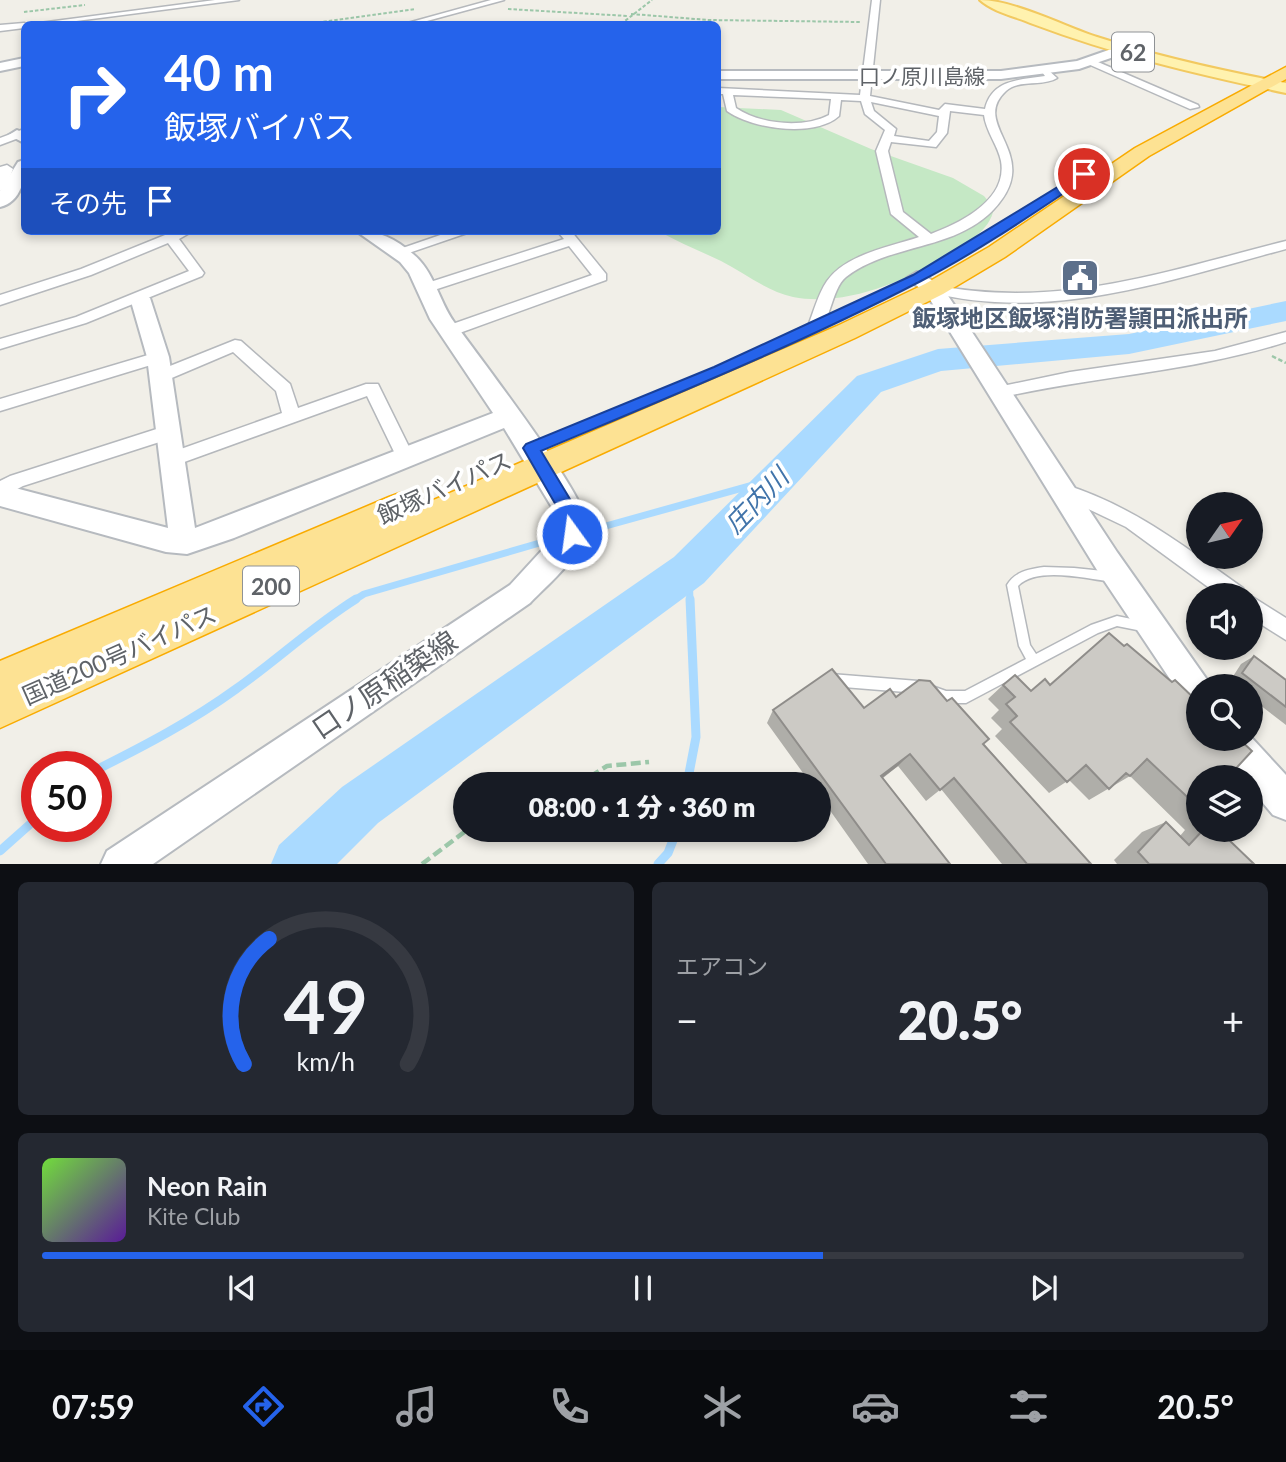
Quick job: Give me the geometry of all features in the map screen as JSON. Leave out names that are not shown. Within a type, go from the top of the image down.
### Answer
[{"type":"highway","name":"飯塚バイパス","points":[[0,680],[537,457],[816,326],[926,284],[1004,227],[1153,130],[1194,107],[1266,84],[1286,61]]},
{"type":"highway","name":"国道200号バイパス","points":[[0,708],[537,457],[846,332],[926,284],[997,252],[1142,152],[1286,72]]},
{"type":"main road","name":"62","points":[[994,1],[1123,49],[1266,84]]},
{"type":"street","points":[[61,21],[235,0]]},
{"type":"street","points":[[419,21],[500,0]]},
{"type":"street","points":[[876,0],[866,98],[869,112],[891,129],[882,151],[897,214],[928,238]]},
{"type":"street","points":[[0,28],[21,26]]},
{"type":"street","name":"口ノ原川島線","points":[[721,75],[869,76],[1047,72],[1091,62],[1123,49]]},
{"type":"street","points":[[1091,62],[1194,107]]},
{"type":"street","points":[[0,67],[21,63]]},
{"type":"street","points":[[816,326],[827,295],[840,274],[886,252],[928,238],[981,215],[995,200],[1006,180],[1007,151],[989,113],[995,98],[1006,85],[1052,78],[1047,72]]},
{"type":"street","points":[[722,91],[866,98],[942,114]]},
{"type":"street","points":[[722,91],[732,109],[754,122],[766,124],[825,123],[834,116],[836,98]]},
{"type":"street","points":[[888,138],[932,145],[942,133],[942,114],[945,107],[989,113]]},
{"type":"street","points":[[0,142],[21,135]]},
{"type":"street","points":[[0,187],[3,170],[21,166]]},
{"type":"street","points":[[0,202],[15,185],[21,172]]},
{"type":"street","points":[[0,300],[49,286],[179,235]]},
{"type":"street","name":"口ノ原稲築線","points":[[120,863],[520,594],[551,562],[572,534],[573,519],[537,457],[449,331],[418,271],[398,252],[371,235]]},
{"type":"street","points":[[398,252],[453,235]]},
{"type":"street","points":[[426,288],[568,236],[601,277],[449,331]]},
{"type":"street","points":[[0,344],[81,320],[197,273],[172,239]]},
{"type":"street","points":[[926,284],[963,298],[1037,296],[1115,289],[1286,245]]},
{"type":"street","points":[[926,284],[1118,578],[1186,676]]},
{"type":"street","points":[[140,298],[159,367],[183,541]]},
{"type":"street","points":[[997,390],[1044,381],[1130,372],[1231,352],[1286,337]]},
{"type":"street","points":[[0,405],[159,367],[234,345],[284,388],[292,418]]},
{"type":"street","points":[[170,460],[372,388],[405,457]]},
{"type":"street","points":[[0,492],[166,540],[205,538],[509,416]]},
{"type":"street","points":[[0,492],[17,481],[169,432]]},
{"type":"street","points":[[1063,492],[1094,500],[1122,514],[1219,583]]},
{"type":"street","points":[[1263,614],[1286,630]]},
{"type":"street","points":[[1241,751],[1286,802]]},
{"type":"lane","points":[[1033,661],[1024,646],[1012,585],[1016,578],[1024,572],[1041,571],[1118,578]]},
{"type":"lane","points":[[831,680],[918,687],[946,696],[966,697],[1117,621],[1154,629]]},
{"type":"path","points":[[624,21],[652,0]]},
{"type":"path","points":[[24,12],[88,5]]},
{"type":"path","points":[[472,7],[628,16]]},
{"type":"path","points":[[328,21],[420,8]]},
{"type":"path","points":[[631,14],[709,20],[833,20],[873,23]]},
{"type":"path","points":[[597,772],[607,766],[649,762]]},
{"type":"path","points":[[422,863],[453,840]]},
{"type":"green space","points":[[721,107],[781,110],[871,149],[953,178],[984,196],[994,208],[982,231],[930,266],[873,290],[832,298],[793,297],[774,291],[721,261],[666,235],[721,235]]},
{"type":"building","points":[[1109,633],[1186,691],[1186,751],[1252,751],[1239,765],[1186,765],[1186,796],[1147,759],[1130,776],[1126,773],[1109,789],[1086,765],[1067,782],[1010,722],[1017,716],[1006,704],[1015,697],[1003,685],[1015,675],[1031,691],[1045,679],[1050,685]]},
{"type":"building","points":[[1251,660],[1259,660],[1286,680],[1286,707],[1263,689],[1263,674],[1242,673]]},
{"type":"building","points":[[832,669],[864,708],[890,689],[896,697],[919,680],[930,681],[947,701],[952,698],[989,739],[983,744],[1091,864],[1027,864],[954,778],[940,790],[910,754],[881,776],[950,864],[886,864],[831,789],[831,772],[818,772],[773,710]]},
{"type":"building","points":[[1166,822],[1189,845],[1192,842],[1231,842],[1254,864],[1149,864],[1138,852]]},
{"type":"waterway","name":"庄内川","points":[[298,864],[360,805],[689,570],[869,384],[938,360],[1129,344],[1286,311]]},
{"type":"waterway","points":[[595,529],[782,477]]},
{"type":"waterway","points":[[354,600],[364,594],[550,540]]},
{"type":"waterway","points":[[689,570],[690,601]]},
{"type":"waterway","points":[[689,772],[696,737],[690,599]]},
{"type":"waterway","points":[[112,762],[168,733],[219,701],[354,600]]},
{"type":"waterway","points":[[0,851],[21,832]]},
{"type":"waterway","points":[[658,864],[668,853],[672,842]]},
{"type":"place","name":"飯塚地区飯塚消防署頴田派出所","points":[[1080,278]]},
{"type":"route","points":[[572,534],[573,519],[531,448],[719,370],[917,278],[1004,227],[1084,174]]}]
